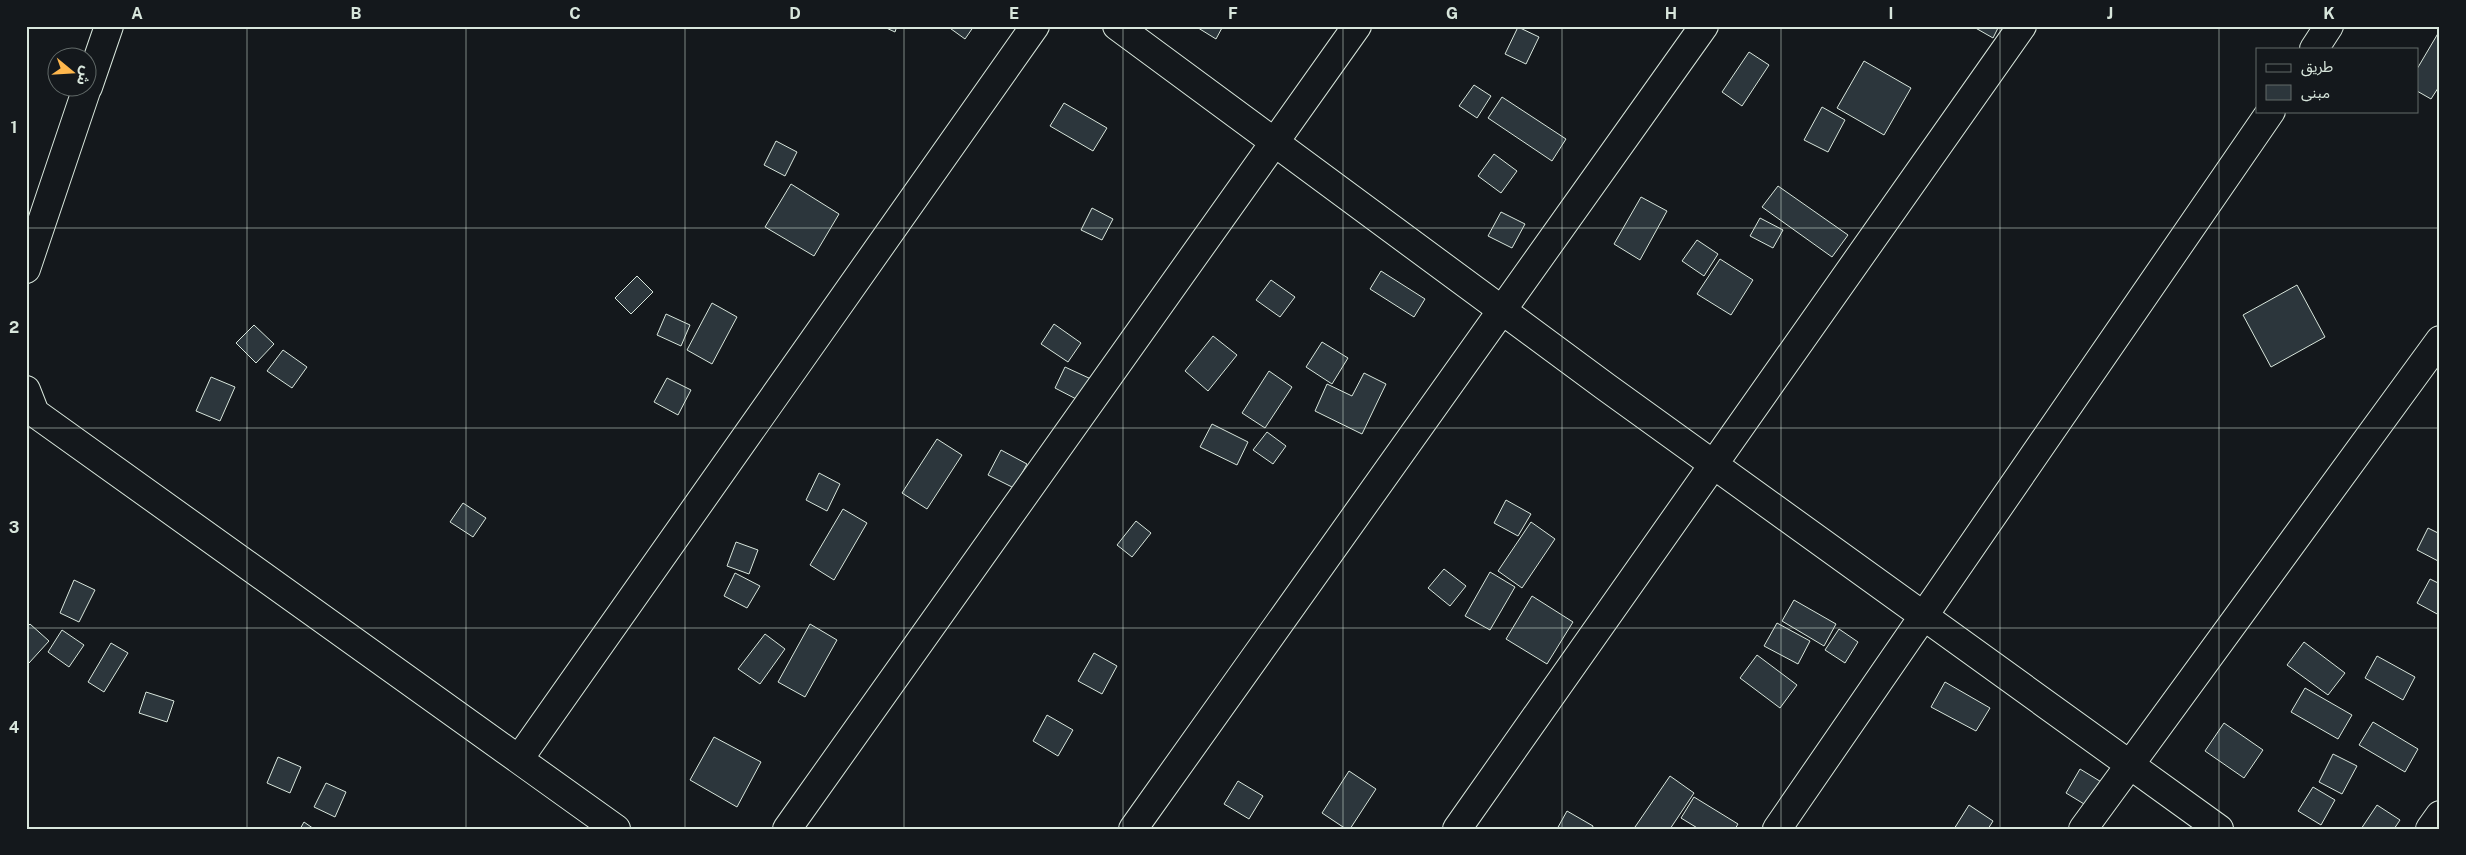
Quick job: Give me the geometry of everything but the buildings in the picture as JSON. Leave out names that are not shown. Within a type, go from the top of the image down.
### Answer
[{"type":"street","points":[[98,56],[109,26]]},
{"type":"street","points":[[519,759],[1035,26]]},
{"type":"street","points":[[1117,26],[1502,310],[2219,829]]},
{"type":"street","points":[[788,829],[1357,26]]},
{"type":"street","points":[[1133,829],[1704,26]]},
{"type":"street","points":[[1457,829],[2022,26]]},
{"type":"street","points":[[2315,48],[2329,26]]},
{"type":"street","points":[[26,270],[83,98]]},
{"type":"street","points":[[1777,829],[2270,112]]},
{"type":"street","points":[[2083,829],[2440,340]]},
{"type":"street","points":[[26,390],[35,413],[616,829]]},
{"type":"street","points":[[2430,829],[2440,815]]}]
